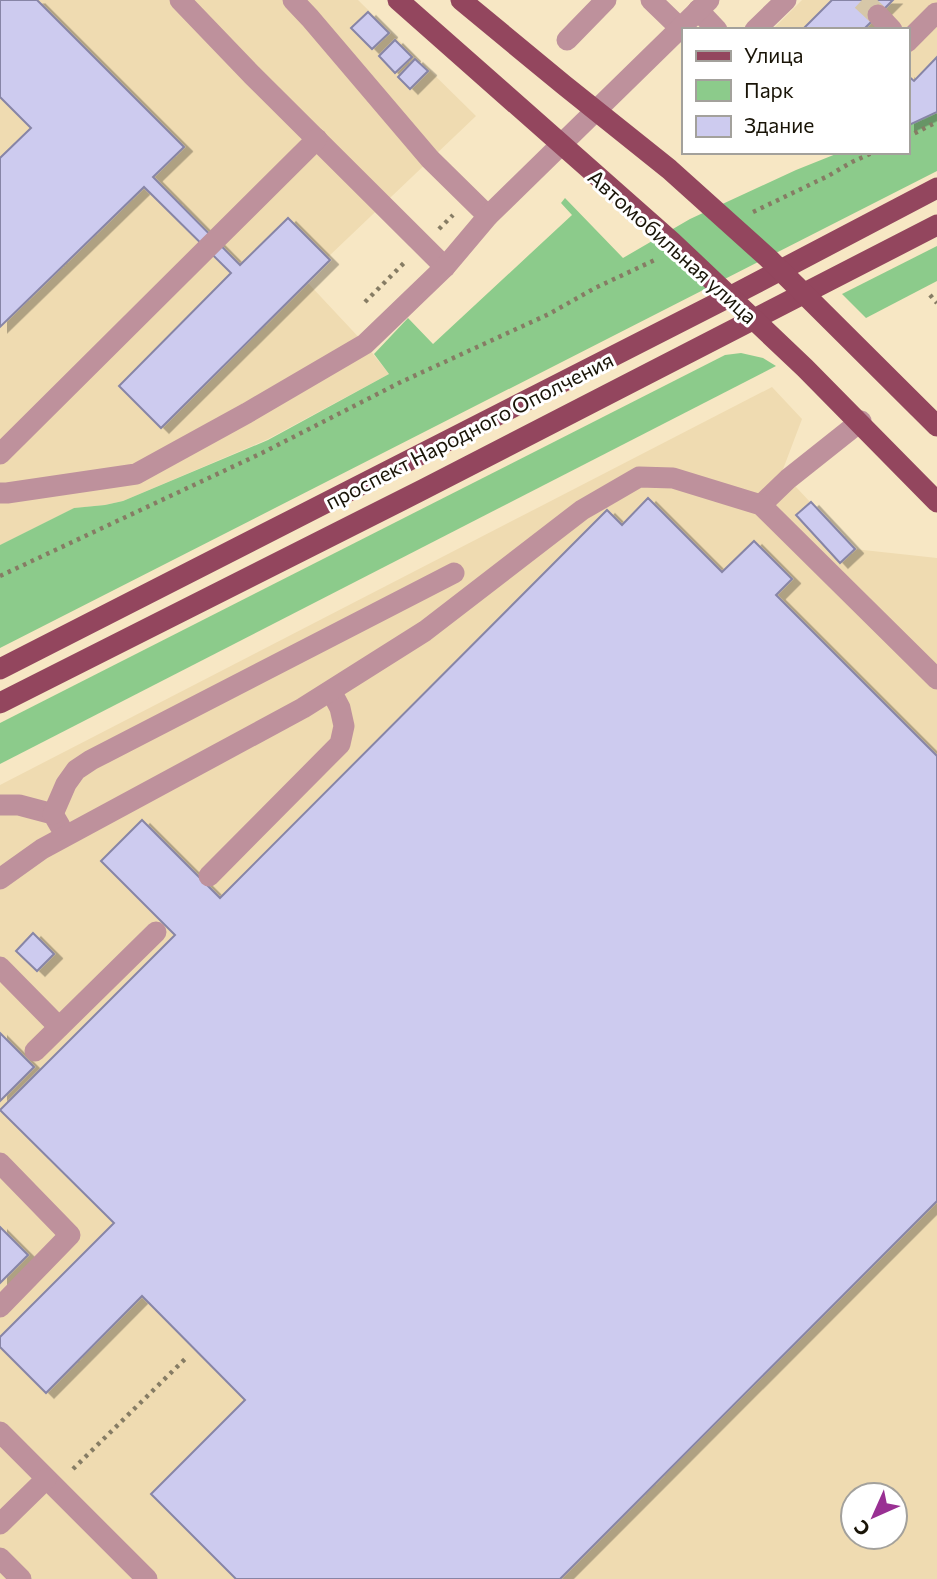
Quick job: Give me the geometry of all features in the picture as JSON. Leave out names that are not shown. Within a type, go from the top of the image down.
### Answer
[{"type":"main road","name":"Автомобильная улица","points":[[398,0],[671,241],[805,368],[937,500]]},
{"type":"main road","points":[[461,0],[669,169],[768,258],[937,426]]},
{"type":"main road","name":"проспект Народного Ополчения","points":[[0,669],[937,188]]},
{"type":"main road","name":"проспект Народного Ополчения","points":[[0,703],[937,225]]},
{"type":"street","points":[[180,0],[445,267]]},
{"type":"street","points":[[293,0],[430,159],[488,216]]},
{"type":"street","points":[[567,40],[606,0]]},
{"type":"street","points":[[651,0],[680,28]]},
{"type":"street","points":[[757,28],[786,0]]},
{"type":"street","points":[[0,492],[7,494],[136,474],[365,344],[445,267],[488,216],[703,5],[716,28]]},
{"type":"street","points":[[909,39],[936,13]]},
{"type":"street","points":[[0,454],[317,139]]},
{"type":"street","points":[[735,294],[937,500]]},
{"type":"street","points":[[761,505],[788,479],[860,421]]},
{"type":"street","points":[[0,878],[42,849],[331,691],[425,631],[582,510],[639,477],[673,478],[761,505],[937,679]]},
{"type":"street","points":[[53,814],[66,784],[76,770],[91,760],[454,573]]},
{"type":"street","points":[[209,876],[340,744],[344,726],[340,708],[331,691]]},
{"type":"street","points":[[0,805],[19,805],[53,814],[66,836]]},
{"type":"street","points":[[35,1051],[156,932]]},
{"type":"street","points":[[0,968],[60,1027]]},
{"type":"street","points":[[0,1163],[70,1235],[0,1307]]},
{"type":"street","points":[[0,1432],[146,1579]]},
{"type":"street","points":[[0,1524],[50,1483]]},
{"type":"street","points":[[0,1558],[21,1579]]},
{"type":"path","points":[[909,136],[937,122]]},
{"type":"path","points":[[750,213],[870,154]]},
{"type":"path","points":[[0,576],[262,453],[401,382],[548,314],[664,255]]},
{"type":"path","points":[[930,295],[937,303]]},
{"type":"path","points":[[50,1483],[185,1359]]},
{"type":"shaded area","points":[[0,0],[358,0],[476,116],[328,257],[330,260],[307,282],[389,374],[268,439],[123,501],[74,508],[0,545]]},
{"type":"shaded area","points":[[802,0],[937,0],[937,113],[909,125],[909,28],[774,28]]},
{"type":"shaded area","points":[[772,387],[802,419],[782,472],[854,549],[937,558],[937,1579],[0,1579],[0,785]]},
{"type":"green space","points":[[937,113],[937,171],[0,648],[0,545],[74,508],[123,501],[268,440],[389,374],[374,354],[408,318],[433,344],[572,215],[561,203],[565,198],[623,258],[690,219],[836,154],[909,154],[909,125]]},
{"type":"green space","points":[[937,246],[937,281],[866,318],[842,294]]},
{"type":"green space","points":[[741,353],[763,358],[776,366],[0,764],[0,723],[725,355]]},
{"type":"building","points":[[0,0],[37,0],[184,147],[153,177],[240,265],[288,218],[330,260],[161,428],[119,386],[231,273],[144,187],[0,327],[0,158],[31,128],[0,97]]},
{"type":"building","points":[[832,0],[893,0],[865,28],[804,28]]},
{"type":"building","points":[[368,12],[389,33],[372,49],[351,28]]},
{"type":"building","points":[[395,40],[412,57],[395,73],[379,56]]},
{"type":"building","points":[[937,57],[937,112],[909,125],[909,77],[914,81]]},
{"type":"building","points":[[415,59],[428,71],[410,89],[398,77]]},
{"type":"building","points":[[648,498],[722,572],[754,541],[792,579],[776,595],[937,756],[937,1201],[560,1579],[236,1579],[151,1494],[245,1400],[142,1296],[46,1393],[0,1347],[0,1337],[114,1223],[0,1110],[175,935],[101,861],[142,820],[220,898],[607,510],[622,525]]},
{"type":"building","points":[[811,502],[855,549],[840,563],[796,515]]},
{"type":"building","points":[[33,933],[54,954],[37,971],[16,951]]},
{"type":"building","points":[[0,1033],[34,1067],[0,1101]]},
{"type":"building","points":[[0,1227],[28,1255],[0,1283]]},
{"type":"tunnel","points":[[862,0],[878,15]]}]
